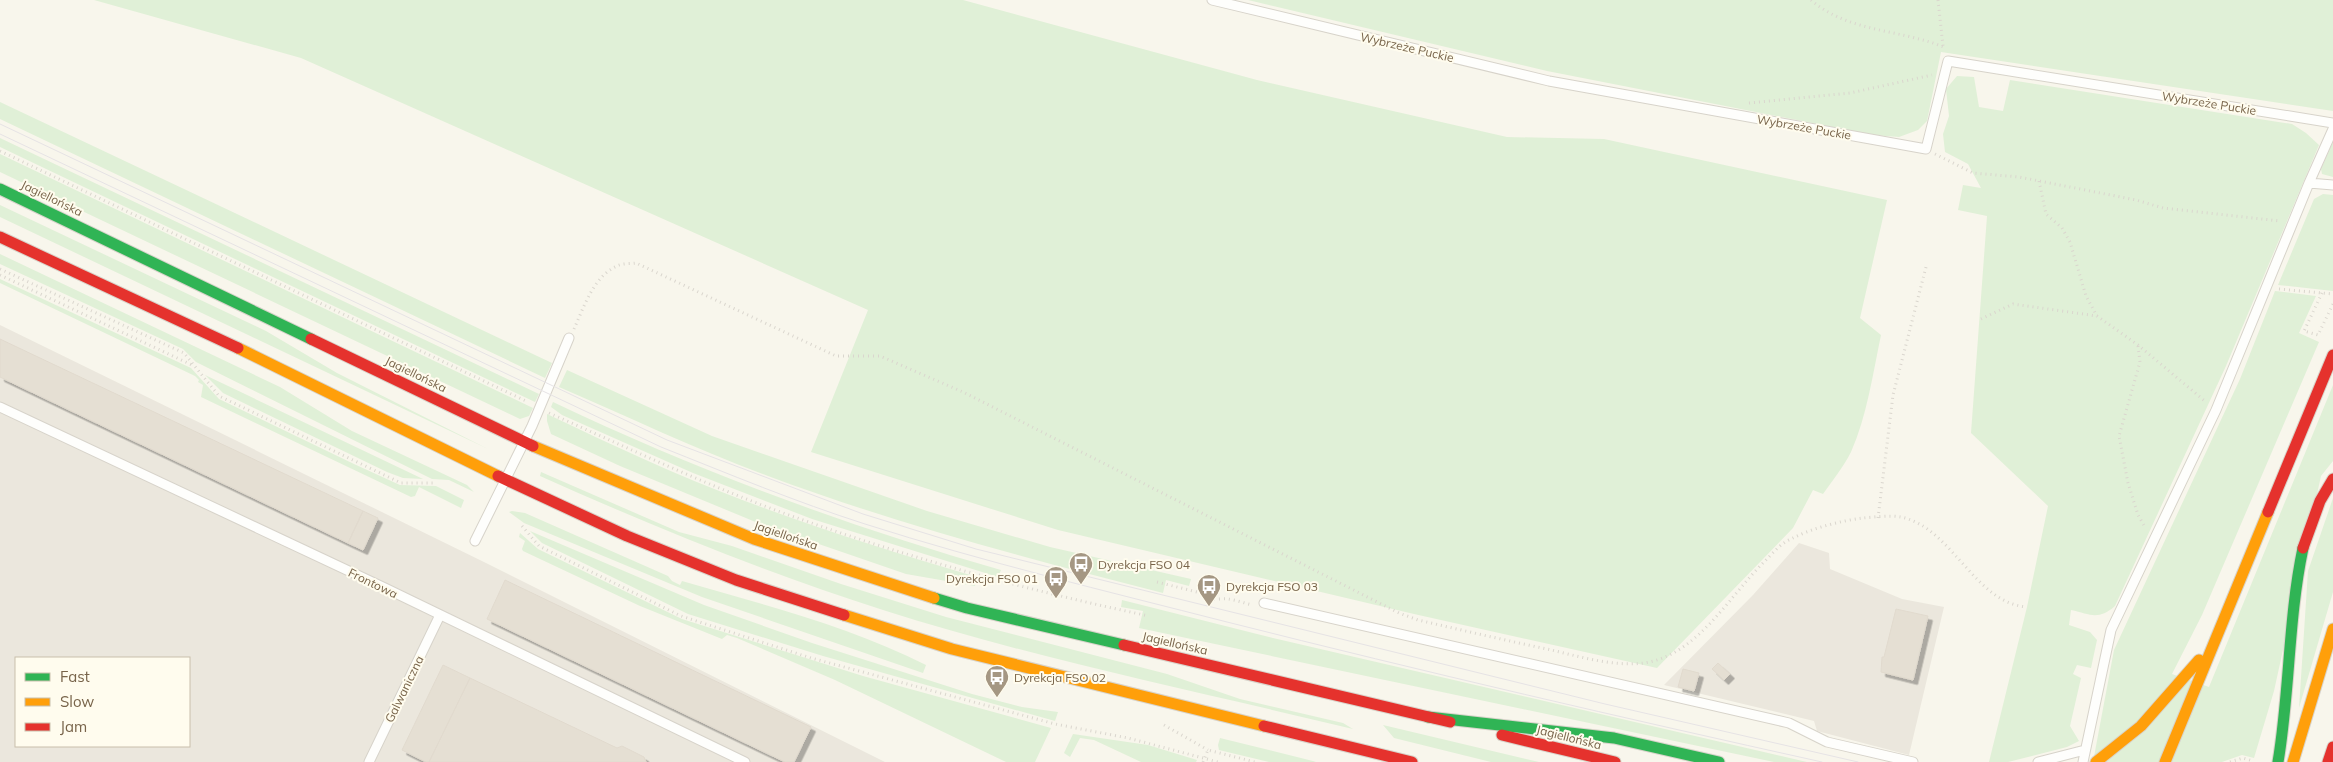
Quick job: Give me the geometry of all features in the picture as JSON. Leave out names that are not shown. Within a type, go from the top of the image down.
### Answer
[{"type":"main road","name":"Jagiellońska","points":[[0,189],[524,442],[656,500],[754,540],[958,605],[1614,762]]},
{"type":"main road","points":[[0,237],[297,376],[505,480],[627,536],[726,576],[952,648],[1412,762]]},
{"type":"main road","points":[[2166,762],[2333,355]]},
{"type":"main road","points":[[2278,762],[2285,724],[2298,576],[2310,526],[2320,499],[2333,479]]},
{"type":"main road","points":[[2096,762],[2135,732],[2176,688],[2211,642],[2228,612]]},
{"type":"main road","points":[[2293,762],[2333,629]]},
{"type":"main road","points":[[1428,717],[1614,738],[1719,762]]},
{"type":"main road","points":[[2328,762],[2333,747]]},
{"type":"lane","name":"Wybrzeże Puckie","points":[[1212,0],[1549,80],[1926,149]]},
{"type":"lane","name":"Wybrzeże Puckie","points":[[1945,72],[1948,60],[2333,123]]},
{"type":"lane","points":[[1926,149],[1945,72]]},
{"type":"lane","points":[[2083,762],[2111,630],[2216,410],[2333,129]]},
{"type":"lane","points":[[2309,183],[2333,185]]},
{"type":"lane","points":[[475,541],[524,442],[569,338]]},
{"type":"lane","name":"Frontowa","points":[[0,407],[440,615],[745,762]]},
{"type":"lane","points":[[1264,602],[1780,721],[1827,742],[1913,762]]},
{"type":"lane","name":"Galwaniczna","points":[[369,762],[440,615]]},
{"type":"lane","points":[[2038,762],[2085,750]]},
{"type":"path","points":[[1811,0],[1824,10],[1851,22],[1944,46],[1952,50]]},
{"type":"path","points":[[1938,0],[1944,46]]},
{"type":"path","points":[[1744,103],[1850,94],[1945,72]]},
{"type":"path","points":[[1926,149],[1973,173],[2019,177],[2136,200],[2163,208],[2293,223]]},
{"type":"path","points":[[2039,181],[2046,214],[2062,228],[2070,242],[2086,296],[2098,316],[2138,345],[2216,410]]},
{"type":"path","points":[[569,338],[597,282],[606,272],[619,265],[636,264],[836,356],[880,356],[963,392],[1399,613],[1418,620],[1591,659],[1620,663],[1644,663],[1664,658],[1683,648],[1755,570],[1790,539],[1818,529],[1864,518],[1900,517],[1920,524],[1960,558],[1997,597],[2014,606],[2027,606]]},
{"type":"path","points":[[1878,518],[1893,395],[1926,267]]},
{"type":"path","points":[[0,269],[184,353],[219,396],[401,483],[436,483]]},
{"type":"path","points":[[0,275],[192,365]]},
{"type":"path","points":[[2266,287],[2333,294]]},
{"type":"path","points":[[2322,293],[2304,331],[2318,335],[2333,304]]},
{"type":"path","points":[[1981,319],[2013,304],[2098,316]]},
{"type":"path","points":[[2138,345],[2140,362],[2119,436],[2128,483],[2138,515],[2154,541]]},
{"type":"path","points":[[522,526],[539,546],[681,616],[811,658],[956,698],[1055,724],[1128,738],[1204,760],[1218,762]]},
{"type":"path","points":[[1157,582],[1201,593],[1204,596],[1219,601],[1225,599],[1255,606],[1264,602]]},
{"type":"path","points":[[1118,609],[1148,616]]},
{"type":"path","points":[[1156,720],[1208,750],[1256,762]]},
{"type":"path","points":[[1204,760],[1208,750]]},
{"type":"path","points":[[2230,762],[2243,758],[2253,761]]},
{"type":"shaded area","points":[[0,325],[486,563],[885,762],[0,762]]},
{"type":"shaded area","points":[[1799,543],[1829,553],[1830,569],[1902,599],[1944,607],[1909,755],[1817,731],[1814,721],[1664,685],[1753,595]]},
{"type":"green space","points":[[94,0],[963,0],[1257,80],[1507,137],[1604,139],[1887,200],[1860,318],[1881,335],[1869,394],[1857,438],[1851,452],[1823,494],[1813,490],[1793,528],[1657,668],[1414,614],[1058,530],[811,452],[868,310],[301,58]]},
{"type":"green space","points":[[1248,0],[2333,0],[2333,111],[1941,52],[1927,121],[1918,130],[1899,137],[1873,135],[1547,71]]},
{"type":"green space","points":[[1957,76],[1974,77],[1979,107],[2003,111],[2010,80],[2292,124],[2319,145],[2226,366],[2115,606],[2104,614],[2099,615],[2071,610],[2069,625],[2090,632],[2097,640],[2091,668],[2077,665],[2073,674],[2081,678],[2070,726],[2079,741],[2067,747],[2008,762],[1989,762],[2027,607],[2048,506],[1971,433],[1987,216],[1958,210],[1963,185],[1981,188],[1968,164],[1945,152],[1943,134],[1949,116],[1946,89]]},
{"type":"green space","points":[[0,102],[552,363],[545,378],[0,119]]},
{"type":"green space","points":[[0,138],[539,394],[535,402],[0,147]]},
{"type":"green space","points":[[2333,142],[2333,177],[2322,174],[2321,169]]},
{"type":"green space","points":[[0,154],[533,408],[529,416],[520,419],[0,172]]},
{"type":"green space","points":[[2323,194],[2333,195],[2333,291],[2278,285],[2314,199]]},
{"type":"green space","points":[[0,205],[266,331],[337,373],[488,449],[0,217]]},
{"type":"green space","points":[[0,254],[280,387],[352,431],[467,485],[474,492],[449,480],[432,479],[196,362],[183,349],[0,264]]},
{"type":"green space","points":[[0,279],[191,368],[219,399],[400,485],[436,486],[464,500],[461,508],[419,487],[415,496],[411,497],[201,397],[203,385],[198,382],[199,380],[195,376],[0,283]]},
{"type":"green space","points":[[2275,291],[2316,296],[2299,333],[2319,342],[2202,615],[2172,674],[2209,687],[2333,385],[2333,461],[2321,476],[2274,691],[2254,758],[2242,755],[2222,762],[2093,762],[2114,650],[2240,379]]},
{"type":"green space","points":[[567,370],[712,436],[927,511],[1050,547],[1191,579],[1189,586],[1166,580],[1163,593],[964,540],[865,510],[715,455],[559,387]]},
{"type":"green space","points":[[205,375],[423,479],[403,478],[387,472],[223,393]]},
{"type":"green space","points":[[553,402],[718,474],[830,516],[1001,570],[998,577],[812,519],[693,473],[562,415],[551,407]]},
{"type":"green space","points":[[547,414],[670,471],[745,501],[919,560],[977,577],[975,586],[906,574],[758,523],[620,466],[551,434]]},
{"type":"green space","points":[[541,472],[679,532],[732,546],[841,584],[946,617],[1167,674],[1240,699],[1343,723],[1353,729],[1117,674],[999,644],[883,610],[839,596],[710,548],[540,476]]},
{"type":"green space","points":[[2333,498],[2333,592],[2299,708],[2308,571]]},
{"type":"green space","points":[[509,512],[525,513],[668,576],[672,581],[680,585],[682,581],[806,617],[867,639],[926,665],[923,673],[702,597],[524,523]]},
{"type":"green space","points":[[530,531],[704,605],[812,643],[972,694],[1022,707],[1058,712],[1055,721],[823,656],[688,614],[542,543]]},
{"type":"green space","points":[[520,533],[538,549],[682,619],[863,676],[1051,728],[1035,762],[1006,762],[835,680],[737,638],[727,635],[722,639],[640,606],[523,551],[525,541],[519,537]]},
{"type":"green space","points":[[1122,600],[1273,638],[1807,762],[1774,762],[1139,628],[1143,611],[1121,607]]},
{"type":"green space","points":[[1383,725],[1539,762],[1491,762],[1394,738]]},
{"type":"green space","points":[[1073,734],[1148,745],[1197,760],[1196,762],[1141,762],[1094,740],[1080,738],[1070,757],[1064,753]]},
{"type":"green space","points":[[1220,738],[1316,762],[1269,762],[1219,750]]},
{"type":"building","points":[[0,339],[363,511],[348,543],[0,377]]},
{"type":"building","points":[[363,511],[378,518],[363,550],[348,543]]},
{"type":"building","points":[[505,580],[811,727],[794,762],[785,762],[487,619]]},
{"type":"building","points":[[1896,609],[1928,616],[1913,680],[1881,672],[1882,657],[1884,657]]},
{"type":"building","points":[[1718,663],[1730,674],[1724,680],[1712,669]]},
{"type":"building","points":[[443,665],[470,678],[429,762],[426,762],[402,750]]},
{"type":"building","points":[[1683,669],[1699,673],[1694,691],[1678,687]]},
{"type":"building","points":[[470,678],[617,748],[622,746],[644,757],[646,762],[429,762]]},
{"type":"tram line","points":[[0,124],[667,440],[863,514],[976,549],[1605,704],[1858,762]]},
{"type":"tram line","points":[[0,134],[661,447],[839,515],[1000,564],[1227,622],[1524,694],[1822,762]]},
{"type":"traffic: fast","points":[[0,189],[311,339]]},
{"type":"traffic: fast","points":[[2278,762],[2285,709],[2294,601],[2303,548]]},
{"type":"traffic: fast","points":[[934,598],[967,608],[1124,645]]},
{"type":"traffic: fast","points":[[1428,717],[1614,738],[1719,762]]},
{"type":"traffic: slow","points":[[238,348],[498,476]]},
{"type":"traffic: slow","points":[[533,446],[754,539],[934,598]]},
{"type":"traffic: slow","points":[[2165,762],[2268,512]]},
{"type":"traffic: slow","points":[[844,615],[952,649],[1264,726]]},
{"type":"traffic: slow","points":[[2293,762],[2333,629]]},
{"type":"traffic: slow","points":[[2096,762],[2141,726],[2199,660]]},
{"type":"traffic: jam","points":[[0,237],[238,348]]},
{"type":"traffic: jam","points":[[311,339],[533,446]]},
{"type":"traffic: jam","points":[[2268,512],[2333,355]]},
{"type":"traffic: jam","points":[[498,476],[627,536],[736,580],[844,615]]},
{"type":"traffic: jam","points":[[2303,548],[2320,501],[2333,479]]},
{"type":"traffic: jam","points":[[1124,645],[1450,722]]},
{"type":"traffic: jam","points":[[1264,726],[1412,762]]},
{"type":"traffic: jam","points":[[1502,735],[1615,762]]},
{"type":"traffic: jam","points":[[2328,762],[2333,747]]},
{"type":"place","name":"Dyrekcja FSO 04","points":[[1081,585]]},
{"type":"place","name":"Dyrekcja FSO 01","points":[[1056,599]]},
{"type":"place","name":"Dyrekcja FSO 03","points":[[1209,607]]},
{"type":"place","name":"Dyrekcja FSO 02","points":[[997,698]]}]
